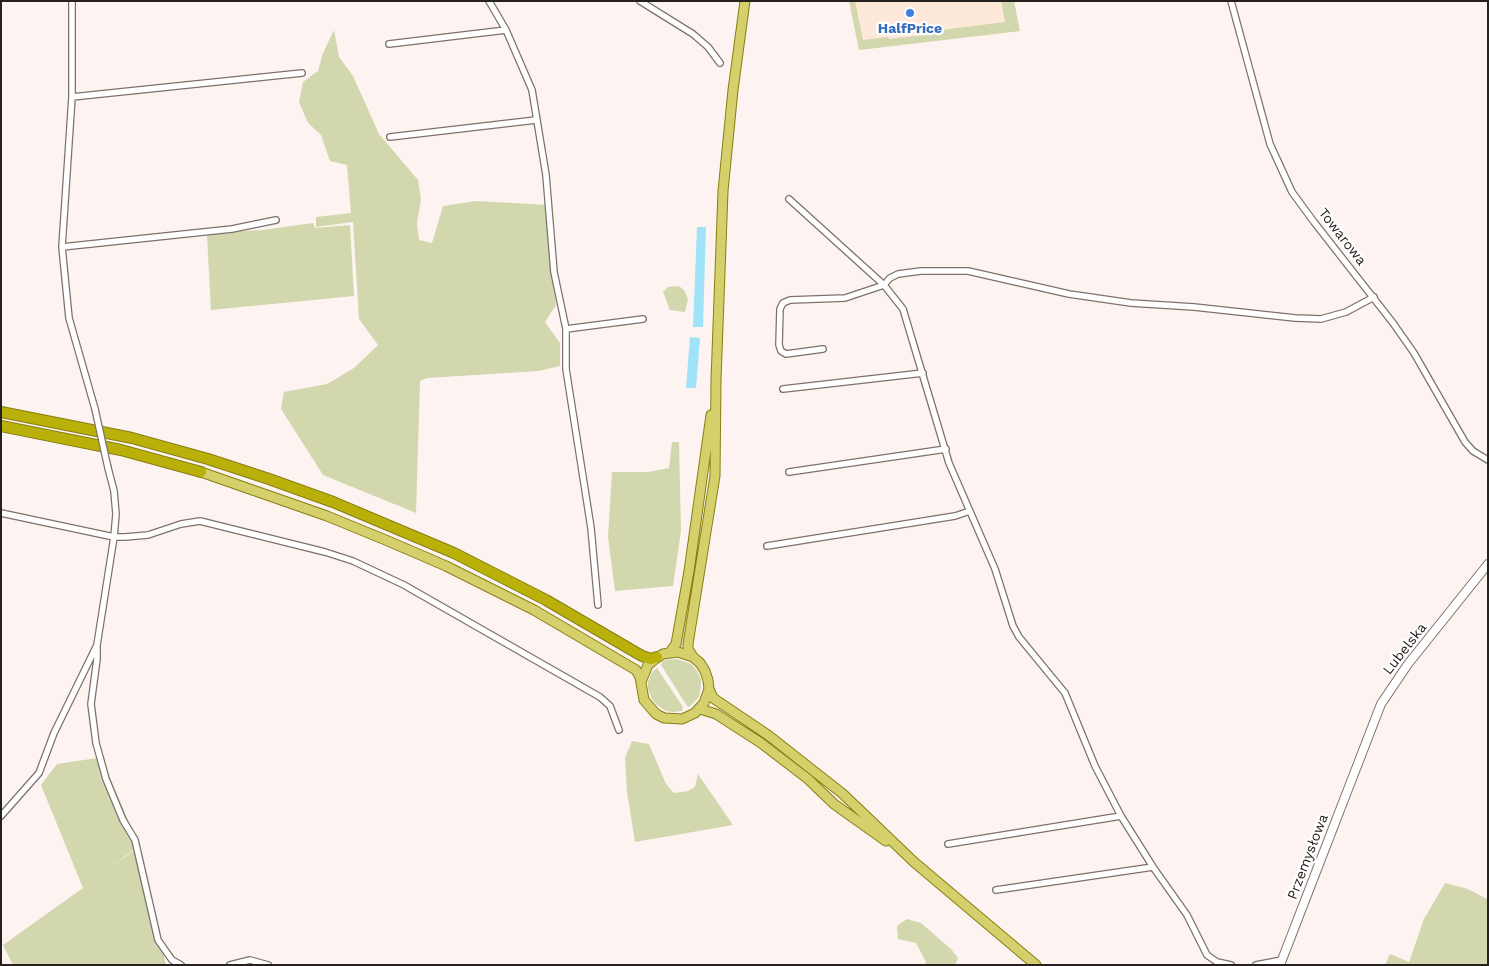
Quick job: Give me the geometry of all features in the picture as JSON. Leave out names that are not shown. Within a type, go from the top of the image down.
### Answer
[{"type":"highway","points":[[1,412],[132,438],[269,479],[333,502],[454,553],[546,600],[642,656],[651,659],[657,657]]},
{"type":"highway","points":[[1,426],[121,450],[202,472]]},
{"type":"main road","points":[[745,1],[733,90],[723,191],[716,380],[715,476],[688,638],[688,649],[705,671],[709,690],[713,698],[768,735],[843,794],[914,862],[1036,965]]},
{"type":"main road","points":[[670,652],[676,644],[690,571],[716,380]]},
{"type":"main road","points":[[202,472],[327,516],[454,570],[518,601],[568,628],[632,667],[638,673],[641,691],[649,708],[664,718],[673,720],[690,716],[700,709],[709,690]]},
{"type":"main road","points":[[641,682],[648,665],[657,657],[670,652],[693,657]]},
{"type":"main road","points":[[700,709],[710,711],[761,743],[808,779],[834,804],[914,862]]},
{"type":"street","points":[[72,1],[72,97],[62,247],[69,318],[95,408],[115,506],[114,537],[97,644],[91,704],[96,744],[106,779],[134,840],[158,940],[172,960],[181,965]]},
{"type":"street","points":[[489,1],[506,30],[532,90],[546,175],[554,272],[566,329],[566,369],[591,528],[598,605]]},
{"type":"street","points":[[640,1],[693,34],[708,47],[720,63]]},
{"type":"street","name":"Towarowa","points":[[1231,1],[1270,144],[1292,192],[1374,297],[1414,353],[1465,442],[1473,451],[1488,460]]},
{"type":"street","points":[[389,44],[506,30]]},
{"type":"street","points":[[72,97],[302,73]]},
{"type":"street","points":[[390,137],[536,120]]},
{"type":"street","points":[[790,199],[884,285],[903,309],[949,463],[995,569],[1013,626],[1019,637],[1065,693],[1095,766],[1121,816],[1153,867],[1187,915],[1207,955],[1217,962],[1231,965]]},
{"type":"street","points":[[62,247],[232,229],[276,220]]},
{"type":"street","points":[[823,349],[786,354],[781,351],[779,345],[780,309],[783,303],[790,300],[844,298],[884,285],[890,278],[898,274],[922,271],[968,271],[1038,288],[1083,296],[1248,314],[1321,319],[1346,312],[1374,297]]},
{"type":"street","points":[[566,329],[643,319]]},
{"type":"street","points":[[783,389],[923,373]]},
{"type":"street","points":[[790,472],[946,449]]},
{"type":"street","points":[[767,546],[955,516],[970,511]]},
{"type":"street","points":[[1,513],[114,537],[148,535],[181,524],[200,521],[325,552],[369,567],[404,584],[600,697],[610,706],[618,730]]},
{"type":"street","name":"Lubelska","points":[[1359,758],[1381,704],[1394,684],[1488,564]]},
{"type":"street","points":[[1,816],[39,773],[54,733],[97,644]]},
{"type":"street","name":"Przemysłowa","points":[[1281,962],[1359,758]]},
{"type":"street","points":[[948,844],[1121,816]]},
{"type":"street","points":[[996,890],[1153,867]]},
{"type":"street","points":[[230,965],[250,960],[268,965]]},
{"type":"street","points":[[1256,965],[1281,962]]},
{"type":"shaded area","points":[[849,1],[1014,1],[1020,31],[859,50]]},
{"type":"green space","points":[[849,1],[855,1],[863,40],[925,35],[926,32],[1005,22],[1001,1],[1014,1],[1020,31],[859,50]]},
{"type":"green space","points":[[334,30],[339,57],[353,76],[379,134],[418,180],[421,199],[417,223],[419,240],[432,243],[443,206],[476,201],[548,205],[556,305],[545,322],[560,343],[560,366],[539,371],[427,378],[420,381],[416,513],[323,475],[281,409],[284,392],[327,384],[354,368],[378,345],[359,319],[353,222],[316,227],[316,217],[351,213],[347,165],[330,161],[321,135],[308,123],[299,102],[303,82],[318,71],[323,53]]},
{"type":"green space","points":[[313,223],[315,228],[350,225],[354,296],[211,310],[207,236],[224,232],[262,230]]},
{"type":"green space","points":[[679,286],[684,290],[688,299],[685,312],[670,310],[663,292],[668,287]]},
{"type":"green space","points":[[672,442],[679,442],[681,531],[673,586],[615,591],[608,537],[612,472],[648,472],[669,468]]},
{"type":"green space","points":[[677,659],[691,664],[701,679],[699,697],[689,707],[661,665],[666,660]]},
{"type":"green space","points":[[657,668],[683,707],[682,711],[666,711],[652,699],[648,689],[648,682],[652,672]]},
{"type":"green space","points":[[632,741],[649,744],[666,784],[674,793],[688,791],[695,787],[698,774],[733,825],[635,842],[627,792],[625,758]]},
{"type":"green space","points":[[104,757],[109,775],[139,846],[105,871],[139,847],[166,965],[13,965],[3,945],[83,888],[41,785],[57,764]]},
{"type":"green space","points":[[1445,883],[1468,889],[1487,899],[1488,965],[1385,965],[1390,954],[1409,962],[1424,919]]},
{"type":"green space","points":[[907,919],[921,923],[951,949],[958,958],[955,965],[925,965],[926,962],[916,943],[898,939],[897,926]]},
{"type":"water","points":[[697,227],[706,227],[703,327],[693,327]]},
{"type":"water","points":[[690,337],[700,338],[696,388],[686,388]]},
{"type":"place","name":"HalfPrice","points":[[910,13]]}]
